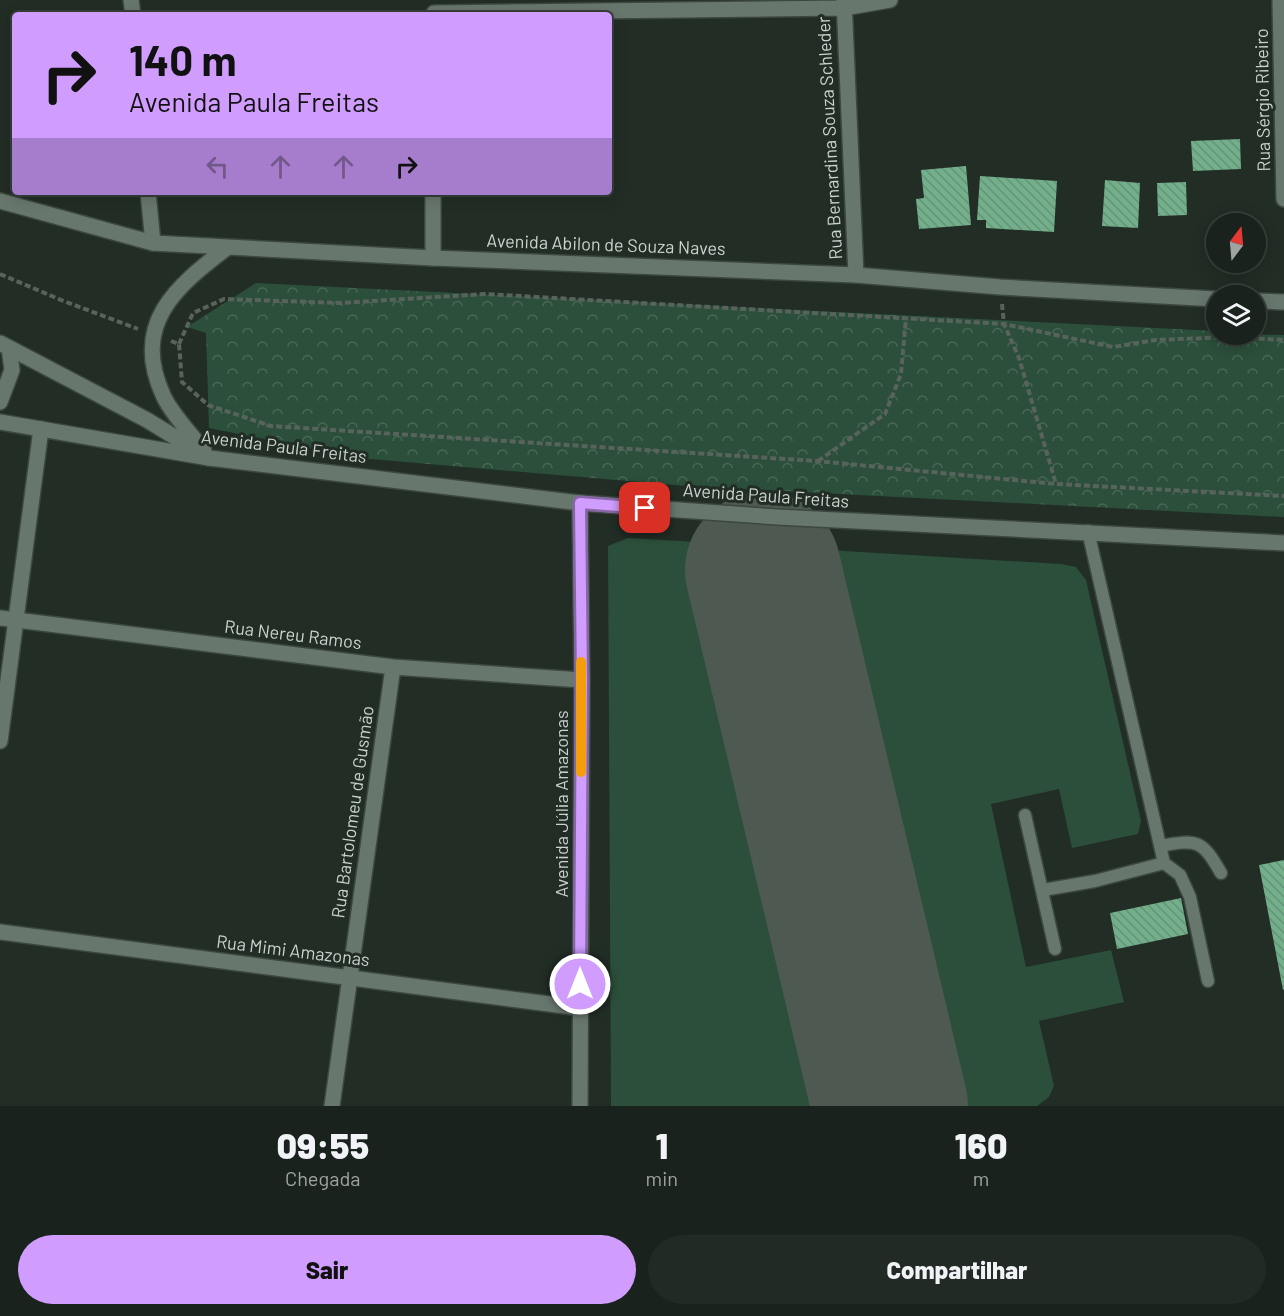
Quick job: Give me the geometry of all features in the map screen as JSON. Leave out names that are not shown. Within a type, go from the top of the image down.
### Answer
[{"type":"street","points":[[434,9],[844,4],[890,0]]},
{"type":"street","name":"Rua Sérgio Ribeiro","points":[[1280,0],[1284,199]]},
{"type":"street","name":"Rua Bernardina Souza Schleder","points":[[844,4],[856,275]]},
{"type":"street","points":[[148,195],[153,243]]},
{"type":"street","points":[[433,195],[433,258]]},
{"type":"street","name":"Avenida Abilon de Souza Naves","points":[[0,201],[153,243],[433,258],[856,275],[1000,287],[1206,298]]},
{"type":"street","points":[[209,458],[163,397],[153,364],[152,334],[166,304],[193,273],[228,247]]},
{"type":"street","points":[[1266,301],[1284,302]]},
{"type":"street","points":[[5,346],[147,420],[209,458]]},
{"type":"street","points":[[0,402],[12,370],[5,346]]},
{"type":"street","name":"Avenida Paula Freitas","points":[[0,422],[209,458],[580,503],[777,517],[1088,531],[1284,543]]},
{"type":"street","points":[[0,741],[7,619],[41,429]]},
{"type":"street","name":"Avenida Júlia Amazonas","points":[[580,503],[582,680],[580,1106]]},
{"type":"street","name":"Rua Nereu Ramos","points":[[7,619],[393,667],[582,680]]},
{"type":"street","name":"Rua Bartolomeu de Gusmão","points":[[332,1106],[393,667]]},
{"type":"street","name":"Rua Mimi Amazonas","points":[[0,932],[580,1008]]},
{"type":"lane","points":[[1088,531],[1164,863],[1180,875],[1190,897],[1208,981]]},
{"type":"lane","points":[[1025,815],[1055,949]]},
{"type":"lane","points":[[1160,846],[1181,842],[1202,847],[1209,852],[1221,873]]},
{"type":"lane","points":[[1043,890],[1095,881],[1164,863]]},
{"type":"path","points":[[0,274],[61,300],[179,344]]},
{"type":"path","points":[[1000,287],[1004,324],[1019,358],[1056,484]]},
{"type":"path","points":[[1284,340],[1230,338],[1156,340],[1113,346],[1004,324],[485,294],[340,303],[225,299],[194,313],[179,344],[182,382],[208,405],[271,426],[817,461],[1056,484],[1284,496]]},
{"type":"path","points":[[817,461],[885,414],[901,374],[906,318]]},
{"type":"green space","points":[[256,283],[1206,330],[1206,345],[1266,345],[1266,335],[1284,335],[1284,517],[687,486],[359,458],[209,428],[206,333],[187,327]]},
{"type":"green space","points":[[628,538],[713,543],[845,1106],[611,1106],[608,546]]},
{"type":"green space","points":[[795,548],[1061,564],[1076,567],[1086,580],[1141,821],[1138,834],[1072,848],[1059,789],[991,804],[1026,967],[1111,950],[1124,1002],[1039,1021],[1054,1086],[1049,1097],[1037,1106],[934,1106],[930,1099]]},
{"type":"building","points":[[1240,139],[1241,169],[1193,171],[1191,141]]},
{"type":"building","points":[[966,166],[971,225],[919,229],[916,199],[924,198],[921,170]]},
{"type":"building","points":[[980,176],[1057,181],[1054,232],[986,228],[986,220],[977,220]]},
{"type":"building","points":[[1105,180],[1140,183],[1138,228],[1102,226]]},
{"type":"building","points":[[1186,182],[1187,215],[1158,216],[1157,183]]},
{"type":"building","points":[[1284,860],[1284,989],[1283,990],[1259,865]]},
{"type":"building","points":[[1181,898],[1188,934],[1117,949],[1110,913]]},
{"type":"runway","points":[[763,570],[890,1106]]},
{"type":"slow traffic","points":[[581,662],[581,772]]},
{"type":"route","points":[[580,984],[582,680],[580,503],[645,508]]}]
